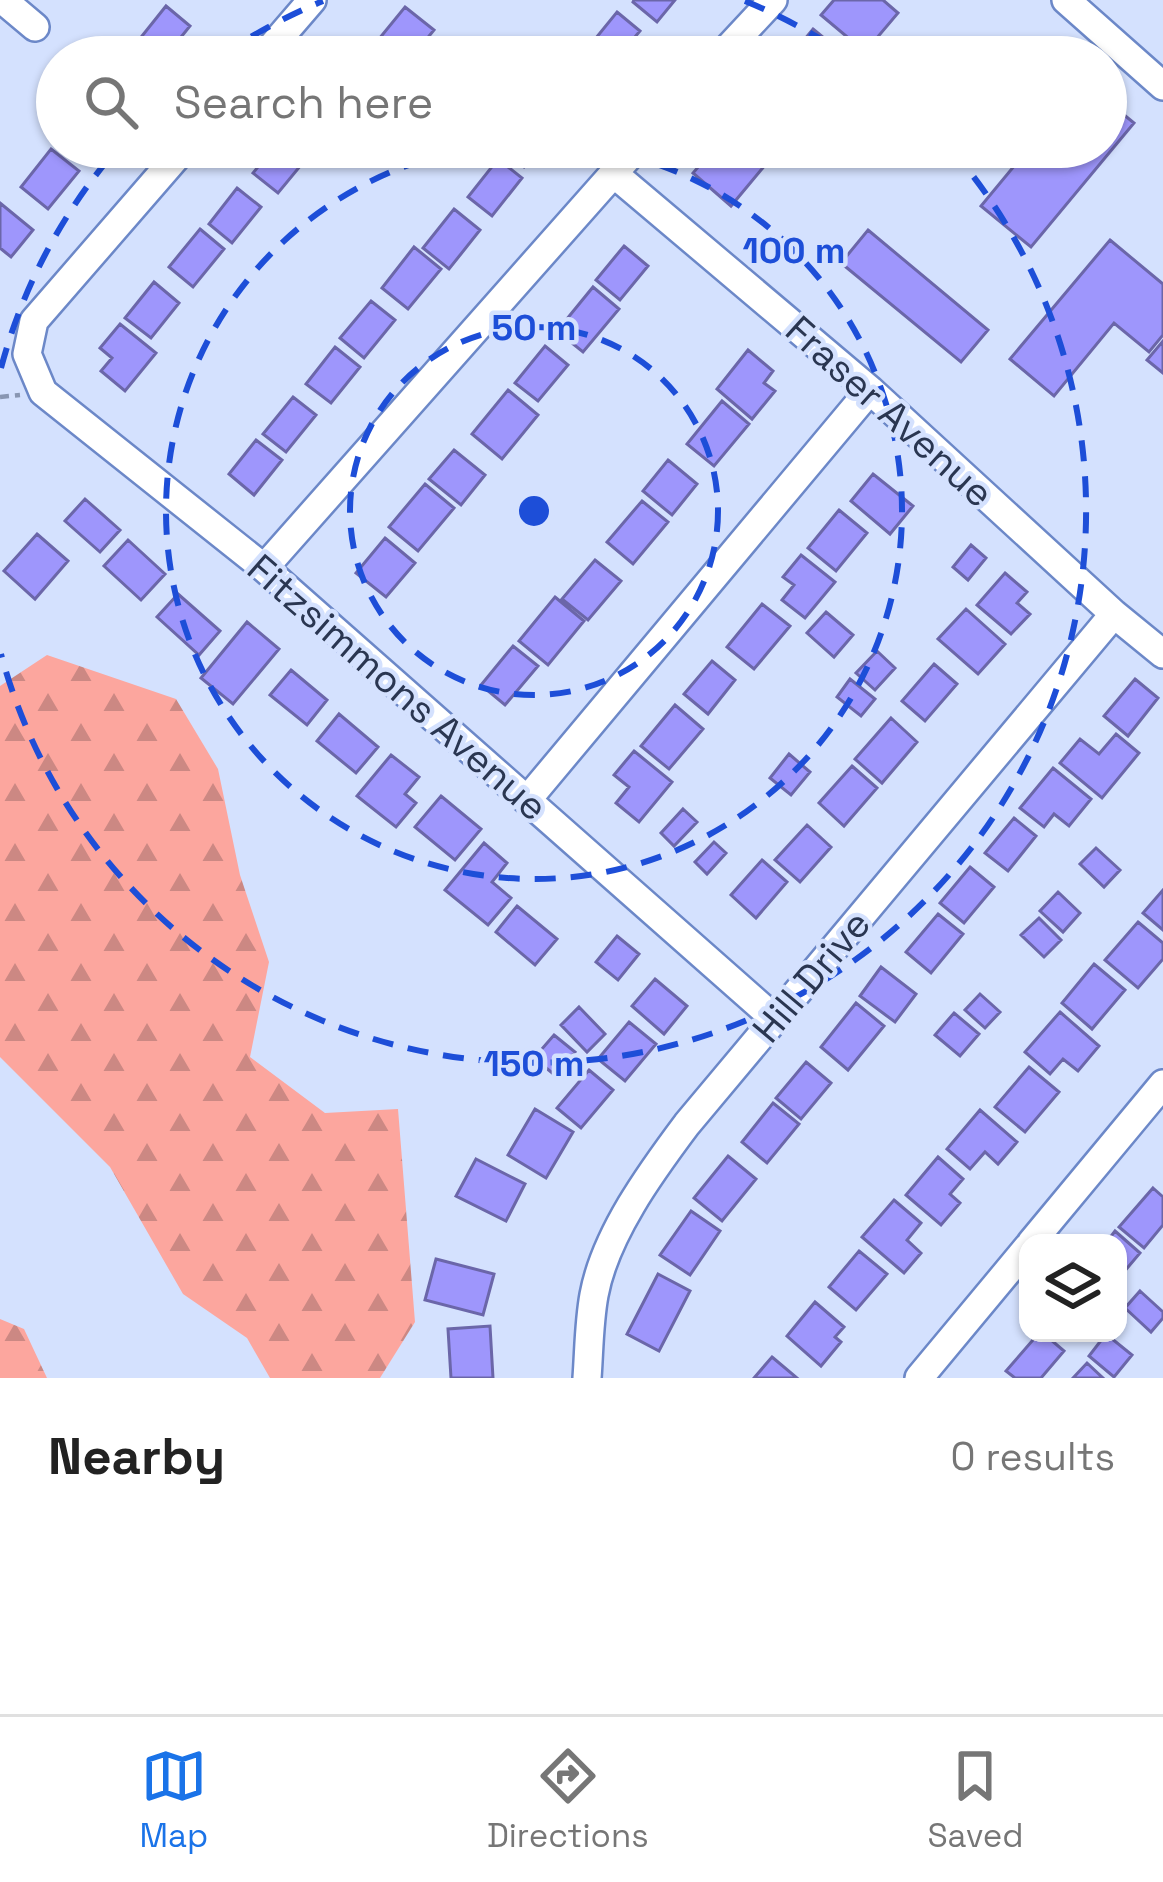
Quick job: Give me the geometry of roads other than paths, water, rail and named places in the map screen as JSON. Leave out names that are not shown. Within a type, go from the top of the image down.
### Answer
[{"type":"street","points":[[3,0],[35,27]]},
{"type":"street","points":[[281,36],[312,0]]},
{"type":"street","points":[[739,36],[772,0]]},
{"type":"street","points":[[1066,0],[1107,36]]},
{"type":"street","points":[[1127,54],[1163,86]]},
{"type":"street","name":"Fitzsimmons Avenue","points":[[167,168],[34,322],[27,354],[44,392],[264,568],[775,1019]]},
{"type":"street","points":[[264,568],[618,168]]},
{"type":"street","name":"Fraser Avenue","points":[[613,173],[870,390],[1163,654]]},
{"type":"street","points":[[527,800],[870,390]]},
{"type":"street","name":"Hill Drive","points":[[586,1378],[594,1292],[614,1238],[643,1182],[686,1124],[1114,614]]},
{"type":"street","points":[[1039,1234],[1163,1084]]},
{"type":"street","points":[[919,1378],[1019,1258]]}]
